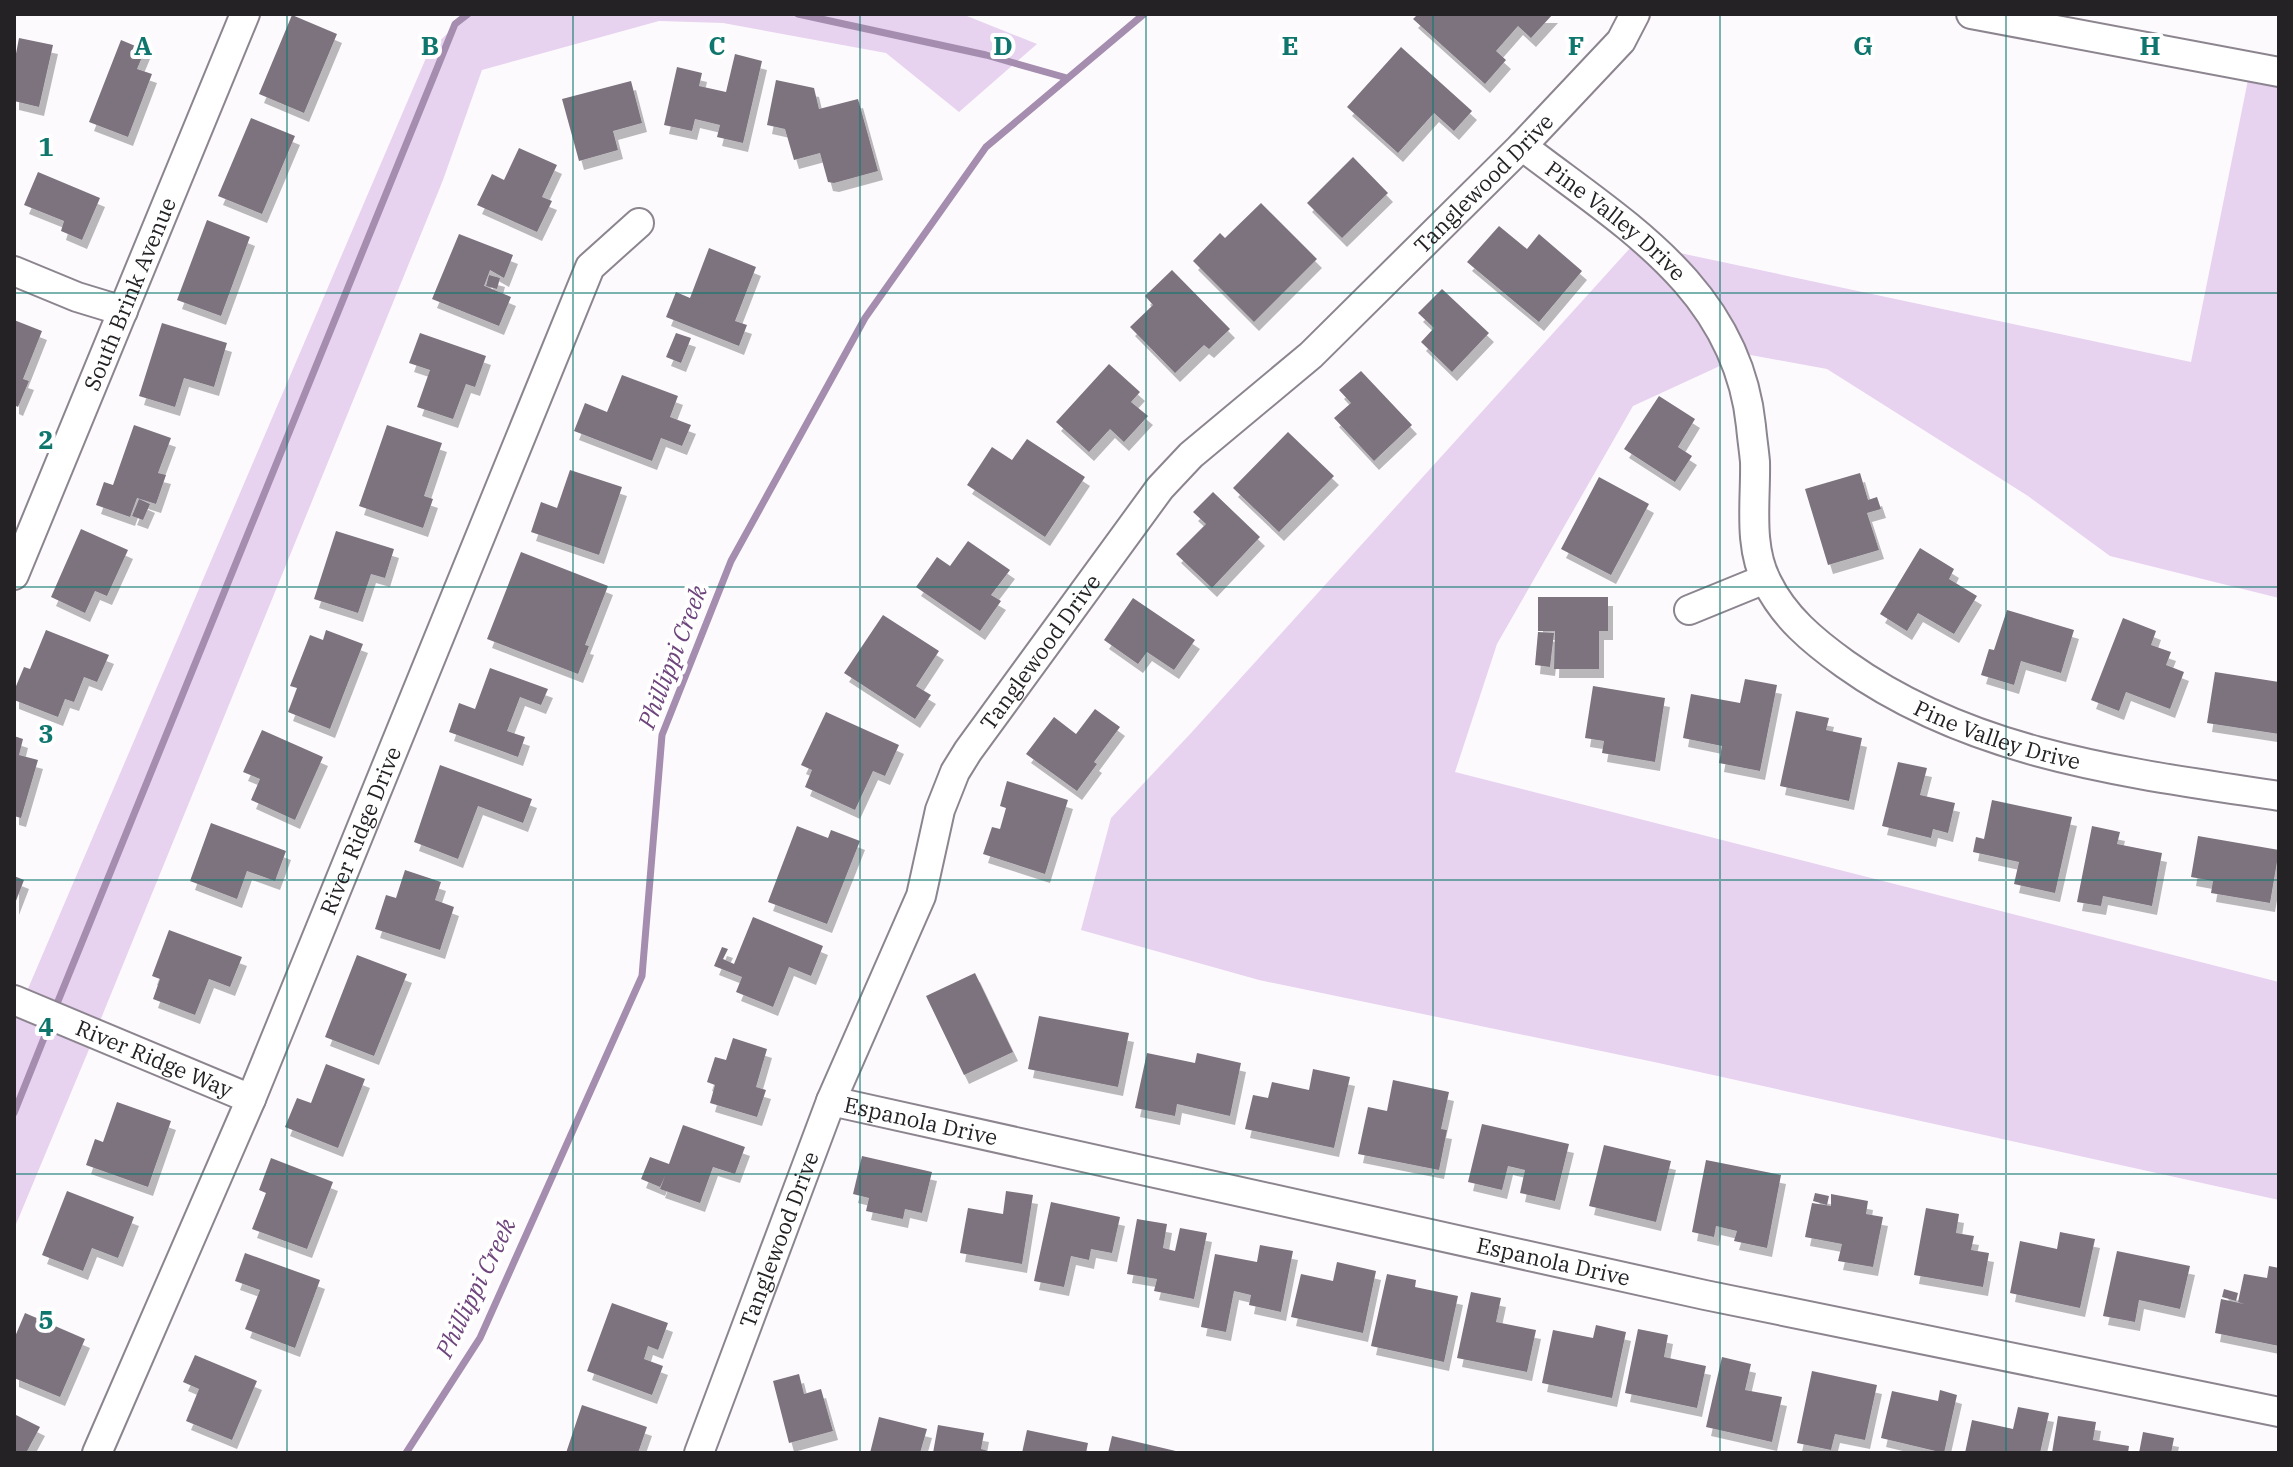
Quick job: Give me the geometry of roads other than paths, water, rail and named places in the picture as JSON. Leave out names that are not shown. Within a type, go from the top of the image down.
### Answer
[{"type":"street","name":"South Brink Avenue","points":[[15,568],[245,14]]},
{"type":"street","name":"Tanglewood Drive","points":[[699,1453],[831,1101],[921,896],[940,810],[955,772],[1137,517],[1191,455],[1311,355],[1522,146],[1621,41],[1635,14]]},
{"type":"street","points":[[1971,14],[2279,72]]},
{"type":"street","name":"Pine Valley Drive","points":[[1522,146],[1673,265],[1713,314],[1737,367],[1750,417],[1755,462],[1754,515],[1765,579],[1786,612],[1814,642],[1862,676],[1940,718],[2032,751],[2099,768],[2279,796]]},
{"type":"street","name":"River Ridge Drive","points":[[97,1453],[251,1099],[590,267],[639,223]]},
{"type":"street","points":[[14,271],[77,297],[123,311]]},
{"type":"street","points":[[1689,610],[1765,579]]},
{"type":"street","name":"River Ridge Way","points":[[38,1010],[251,1099]]},
{"type":"street","name":"Espanola Drive","points":[[831,1101],[1705,1295],[2279,1412]]},
{"type":"waterway","points":[[54,1011],[455,24],[468,14]]},
{"type":"waterway","points":[[798,14],[986,55],[1067,78]]},
{"type":"waterway","name":"Phillippi Creek","points":[[406,1453],[480,1338],[642,976],[662,735],[731,561],[865,318],[986,147],[1144,14]]},
{"type":"waterway","points":[[14,1113],[50,1023]]}]
